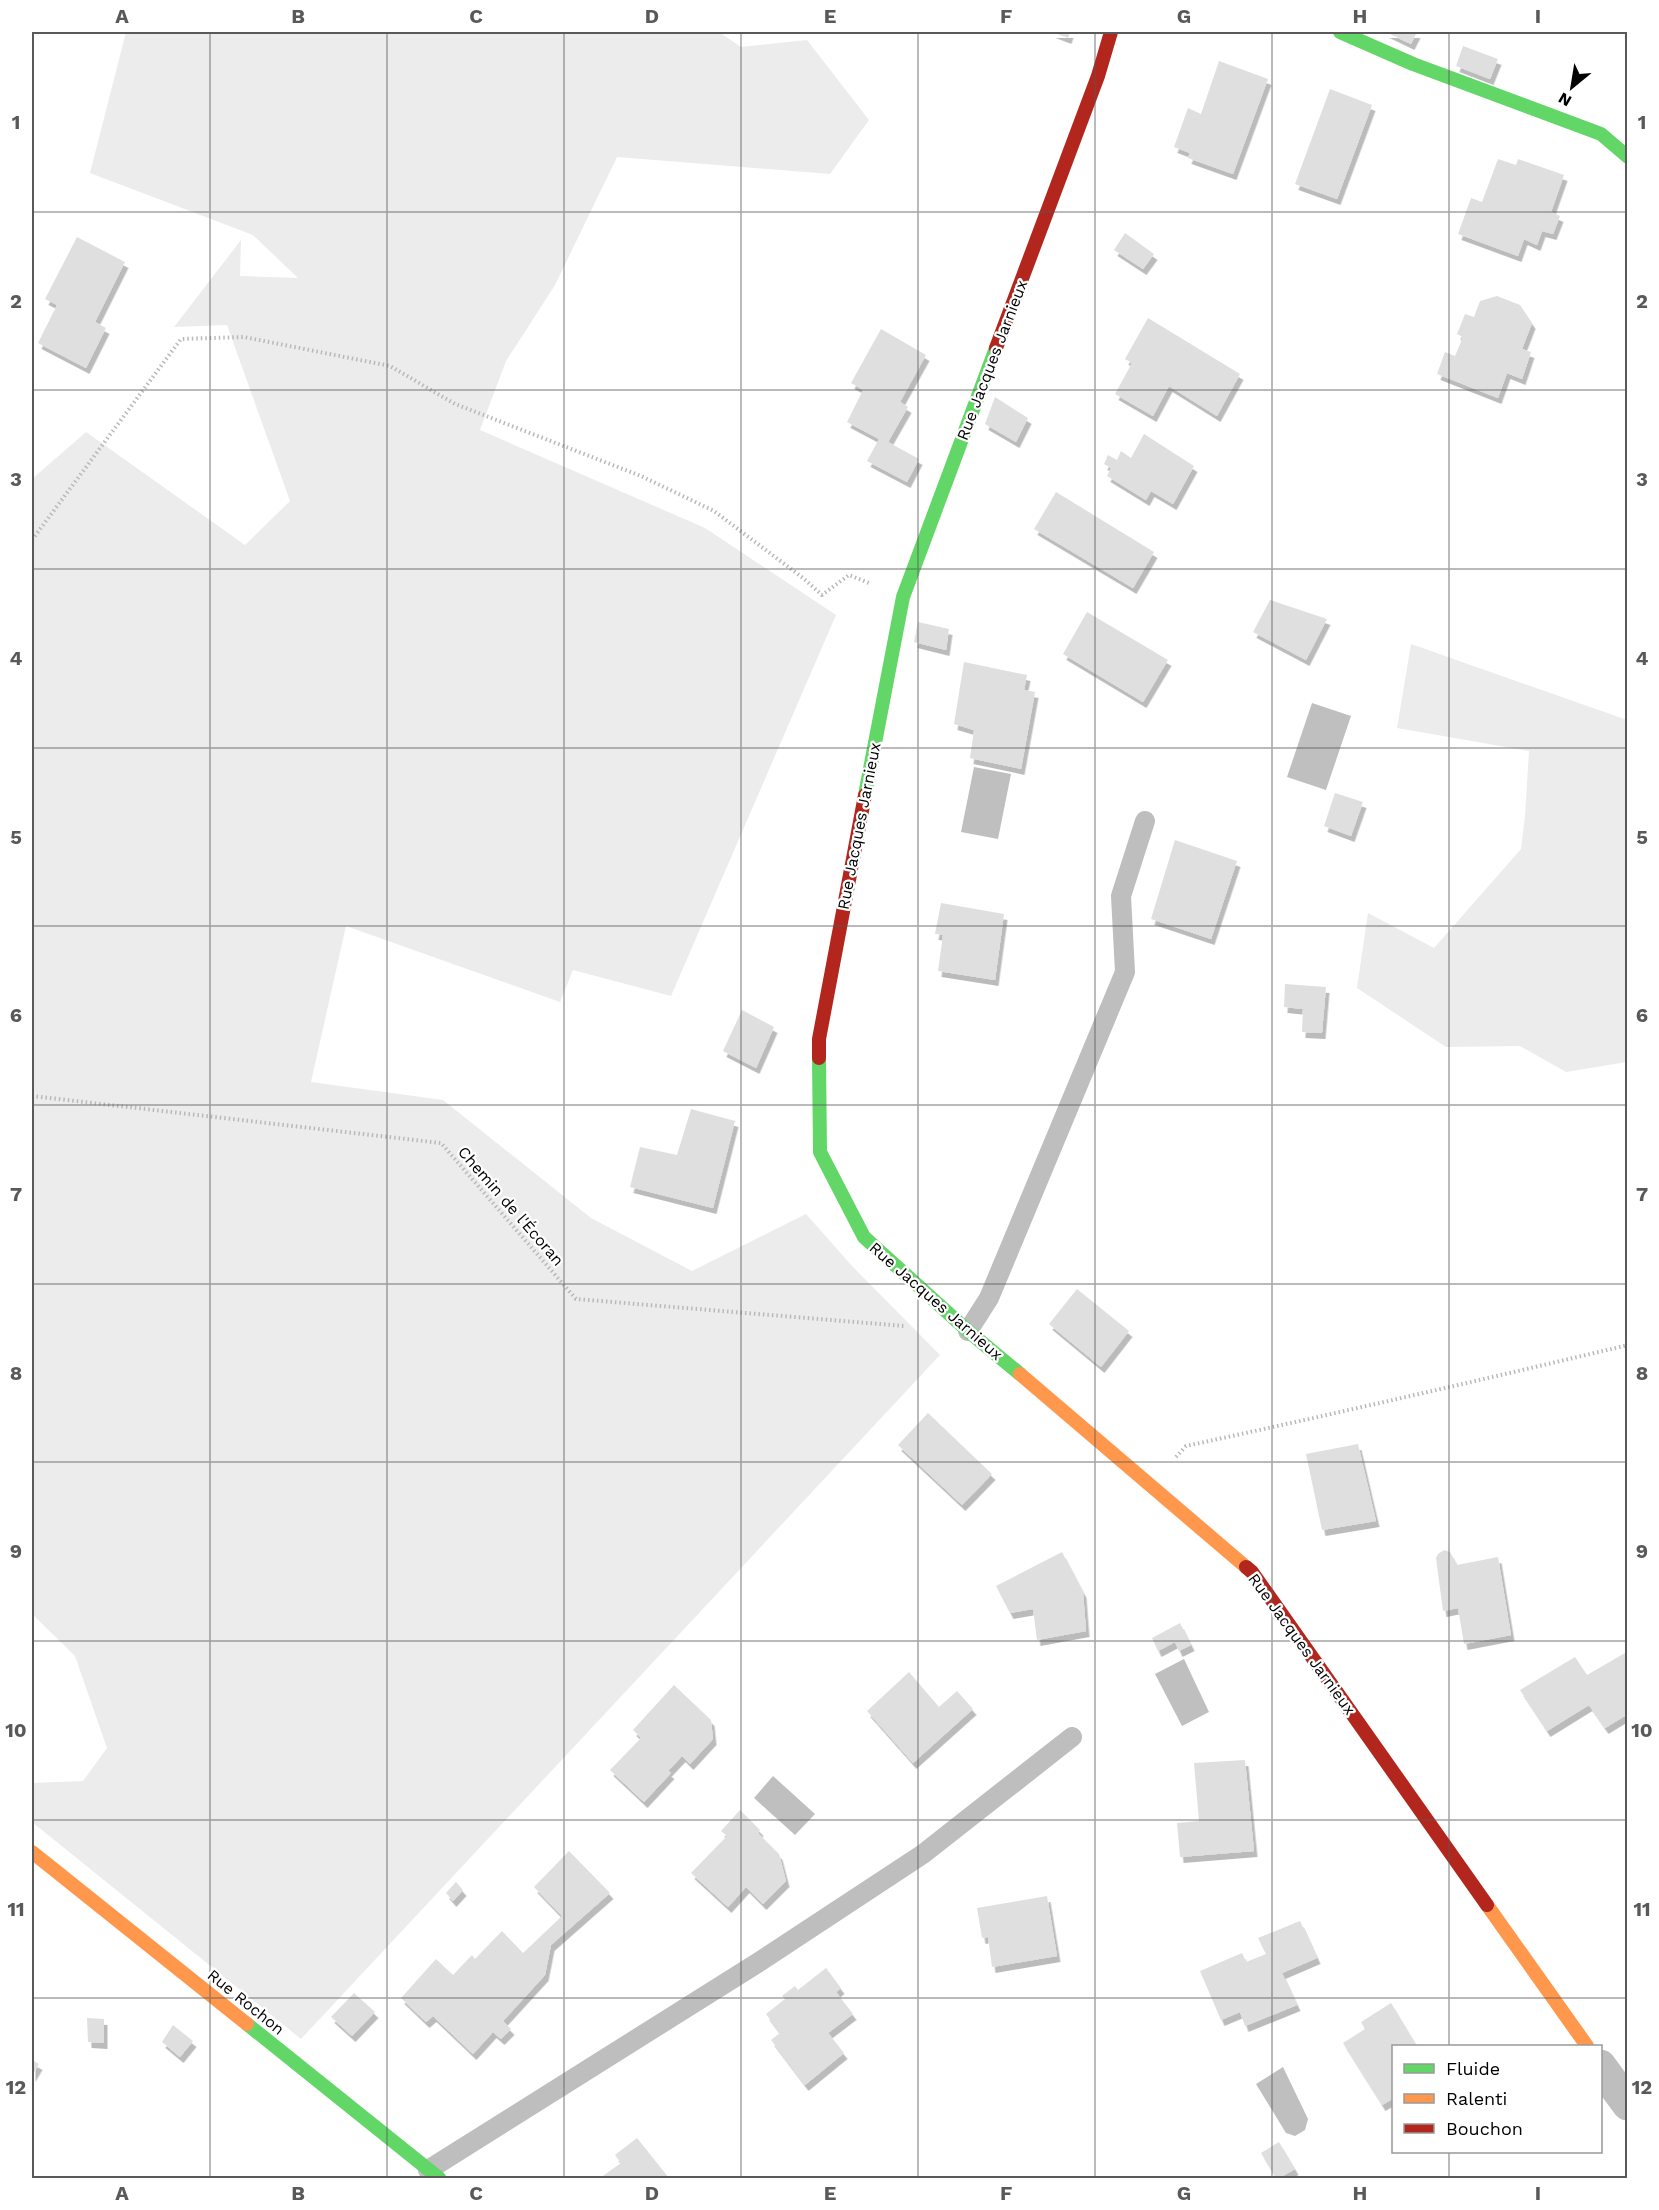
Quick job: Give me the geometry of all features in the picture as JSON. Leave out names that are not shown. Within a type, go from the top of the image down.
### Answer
[{"type":"street","name":"Rue Jacques Jarnieux","points":[[1111,32],[1094,87],[903,597],[819,1039],[820,1152],[864,1237],[968,1331],[1252,1572],[1586,2045]]},
{"type":"street","points":[[1340,32],[1413,64],[1601,134],[1628,157]]},
{"type":"street","name":"Rue Rochon","points":[[32,1852],[434,2174]]},
{"type":"street","points":[[1602,2069],[1628,2104]]},
{"type":"lane","points":[[968,1331],[989,1298],[1125,972],[1121,896],[1145,821]]},
{"type":"lane","points":[[434,2174],[923,1854],[1072,1737]]},
{"type":"path","points":[[32,540],[181,339],[244,337],[390,366],[455,404],[641,476],[714,511],[822,595],[849,575],[903,597]]},
{"type":"path","name":"Chemin de l'Écoran","points":[[32,1095],[441,1143],[576,1299],[905,1326]]},
{"type":"path","points":[[1151,1484],[1186,1446],[1429,1393],[1503,1373],[1628,1345]]},
{"type":"shaded area","points":[[126,32],[719,32],[741,47],[807,40],[869,120],[830,174],[617,157],[555,285],[506,361],[480,430],[705,528],[836,615],[671,996],[573,970],[560,1002],[346,926],[311,1082],[443,1100],[591,1218],[692,1271],[806,1214],[853,1267],[940,1355],[301,2039],[32,1822],[32,1783],[83,1781],[107,1748],[75,1656],[32,1614],[32,479],[86,432],[245,545],[290,501],[227,325],[174,327],[241,240],[240,276],[298,278],[253,235],[90,173]]},
{"type":"shaded area","points":[[1411,644],[1627,720],[1627,1062],[1566,1072],[1520,1046],[1446,1047],[1357,988],[1368,913],[1434,948],[1521,849],[1529,751],[1397,728]]},
{"type":"shaded area","points":[[1312,703],[1351,716],[1326,790],[1287,777]]},
{"type":"shaded area","points":[[974,767],[1011,774],[998,839],[961,832]]},
{"type":"shaded area","points":[[1184,1659],[1209,1712],[1182,1726],[1155,1674]]},
{"type":"shaded area","points":[[773,1776],[815,1814],[795,1835],[754,1798]]},
{"type":"shaded area","points":[[1283,2067],[1308,2119],[1305,2130],[1295,2136],[1286,2133],[1256,2084]]},
{"type":"building","points":[[1052,32],[1070,32],[1068,38]]},
{"type":"building","points":[[1386,32],[1417,32],[1411,44]]},
{"type":"building","points":[[1463,46],[1498,59],[1490,79],[1456,66]]},
{"type":"building","points":[[1219,61],[1268,79],[1233,174],[1188,158],[1190,153],[1174,147],[1188,108],[1201,114]]},
{"type":"building","points":[[1330,89],[1372,105],[1337,199],[1295,184]]},
{"type":"building","points":[[1498,159],[1516,165],[1518,159],[1564,175],[1551,212],[1560,216],[1553,234],[1542,231],[1537,245],[1524,239],[1518,256],[1458,234],[1471,198],[1482,202]]},
{"type":"building","points":[[1125,233],[1154,254],[1143,269],[1114,250]]},
{"type":"building","points":[[77,237],[125,262],[95,322],[106,328],[86,368],[38,343],[57,305],[45,299]]},
{"type":"building","points":[[1497,296],[1520,305],[1532,323],[1522,349],[1531,352],[1522,379],[1507,373],[1498,398],[1437,374],[1445,352],[1455,356],[1463,337],[1457,334],[1465,314],[1474,317],[1480,301]]},
{"type":"building","points":[[1148,318],[1240,374],[1217,416],[1169,386],[1153,416],[1115,394],[1132,363],[1125,359]]},
{"type":"building","points":[[881,329],[926,355],[900,402],[908,407],[888,442],[919,459],[907,482],[867,461],[879,439],[847,422],[863,390],[851,383]]},
{"type":"building","points":[[995,397],[1028,418],[1016,442],[985,424]]},
{"type":"building","points":[[1144,434],[1194,466],[1173,504],[1151,491],[1146,500],[1107,476],[1111,468],[1104,464],[1108,455],[1117,460],[1121,451],[1131,458]]},
{"type":"building","points":[[1056,492],[1154,552],[1133,588],[1034,529]]},
{"type":"building","points":[[1270,600],[1327,619],[1306,660],[1253,632]]},
{"type":"building","points":[[1087,612],[1168,660],[1143,702],[1063,654]]},
{"type":"building","points":[[918,622],[949,629],[946,650],[914,642]]},
{"type":"building","points":[[964,662],[1027,675],[1024,690],[1035,692],[1021,769],[970,758],[974,730],[954,724]]},
{"type":"building","points":[[1335,793],[1363,802],[1351,836],[1324,826]]},
{"type":"building","points":[[1175,840],[1237,861],[1211,939],[1151,919]]},
{"type":"building","points":[[941,903],[1004,914],[995,980],[938,971],[943,935],[935,934]]},
{"type":"building","points":[[1285,984],[1326,987],[1322,1033],[1302,1032],[1303,1009],[1284,1007]]},
{"type":"building","points":[[742,1010],[774,1027],[756,1068],[723,1051]]},
{"type":"building","points":[[691,1109],[735,1121],[713,1208],[630,1187],[640,1147],[677,1155]]},
{"type":"building","points":[[1077,1289],[1129,1331],[1101,1367],[1049,1324]]},
{"type":"building","points":[[928,1413],[992,1474],[962,1505],[898,1445]]},
{"type":"building","points":[[1358,1444],[1376,1521],[1322,1530],[1306,1454]]},
{"type":"building","points":[[1444,1550],[1450,1552],[1457,1565],[1498,1557],[1511,1635],[1464,1644],[1458,1608],[1443,1611],[1436,1558]]},
{"type":"building","points":[[1062,1552],[1083,1592],[1086,1631],[1037,1640],[1033,1609],[1010,1613],[996,1586]]},
{"type":"building","points":[[1180,1623],[1191,1645],[1179,1651],[1175,1642],[1158,1651],[1152,1638]]},
{"type":"building","points":[[1625,1653],[1628,1657],[1628,1714],[1605,1728],[1589,1705],[1547,1731],[1520,1690],[1575,1657],[1587,1675]]},
{"type":"building","points":[[909,1672],[939,1707],[957,1691],[973,1709],[913,1763],[867,1711]]},
{"type":"building","points":[[674,1685],[711,1720],[713,1739],[690,1764],[682,1756],[668,1771],[671,1773],[644,1802],[610,1770],[641,1738],[633,1730]]},
{"type":"building","points":[[1245,1760],[1254,1851],[1180,1857],[1177,1823],[1199,1821],[1194,1763]]},
{"type":"building","points":[[740,1810],[779,1854],[786,1881],[763,1904],[746,1887],[728,1907],[691,1873],[727,1836],[721,1831]]},
{"type":"building","points":[[569,1851],[610,1893],[551,1945],[545,1975],[503,2021],[511,2029],[501,2039],[493,2032],[473,2054],[433,2016],[426,2022],[401,1998],[436,1959],[453,1975],[472,1955],[475,1959],[502,1931],[523,1953],[562,1916],[534,1887]]},
{"type":"building","points":[[456,1882],[463,1890],[453,1901],[446,1893]]},
{"type":"building","points":[[1047,1896],[1057,1956],[992,1967],[988,1937],[982,1938],[977,1908]]},
{"type":"building","points":[[1300,1921],[1317,1958],[1282,1973],[1297,2005],[1245,2026],[1240,2012],[1221,2020],[1200,1971],[1242,1953],[1246,1962],[1266,1954],[1258,1938]]},
{"type":"building","points":[[826,1968],[841,1988],[836,1992],[853,2014],[828,2033],[844,2053],[805,2085],[771,2040],[780,2033],[766,2014],[785,1999],[782,1996],[795,1986],[798,1990]]},
{"type":"building","points":[[354,1993],[375,2012],[352,2036],[331,2017]]},
{"type":"building","points":[[1391,2003],[1416,2045],[1392,2045],[1392,2099],[1382,2105],[1343,2043],[1365,2029],[1361,2022]]},
{"type":"building","points":[[87,2018],[104,2019],[104,2043],[88,2042]]},
{"type":"building","points":[[173,2025],[193,2041],[180,2057],[162,2042]]},
{"type":"building","points":[[32,2060],[39,2064],[32,2076]]},
{"type":"building","points":[[637,2138],[669,2178],[600,2178],[621,2163],[615,2155]]},
{"type":"building","points":[[1279,2142],[1295,2169],[1276,2178],[1261,2153]]},
{"type":"traffic: fast","points":[[1340,32],[1413,64],[1601,134],[1628,157]]},
{"type":"traffic: fast","points":[[865,795],[903,597],[996,348]]},
{"type":"traffic: fast","points":[[819,1058],[820,1152],[864,1237],[968,1331],[1020,1374]]},
{"type":"traffic: fast","points":[[247,2024],[439,2178]]},
{"type":"traffic: slow","points":[[1020,1374],[1246,1567]]},
{"type":"traffic: slow","points":[[32,1852],[247,2024]]},
{"type":"traffic: slow","points":[[1487,1905],[1586,2045]]},
{"type":"traffic: jam","points":[[996,348],[1098,76],[1111,32]]},
{"type":"traffic: jam","points":[[819,1058],[819,1039],[865,795]]},
{"type":"traffic: jam","points":[[1246,1567],[1252,1572],[1487,1905]]}]
